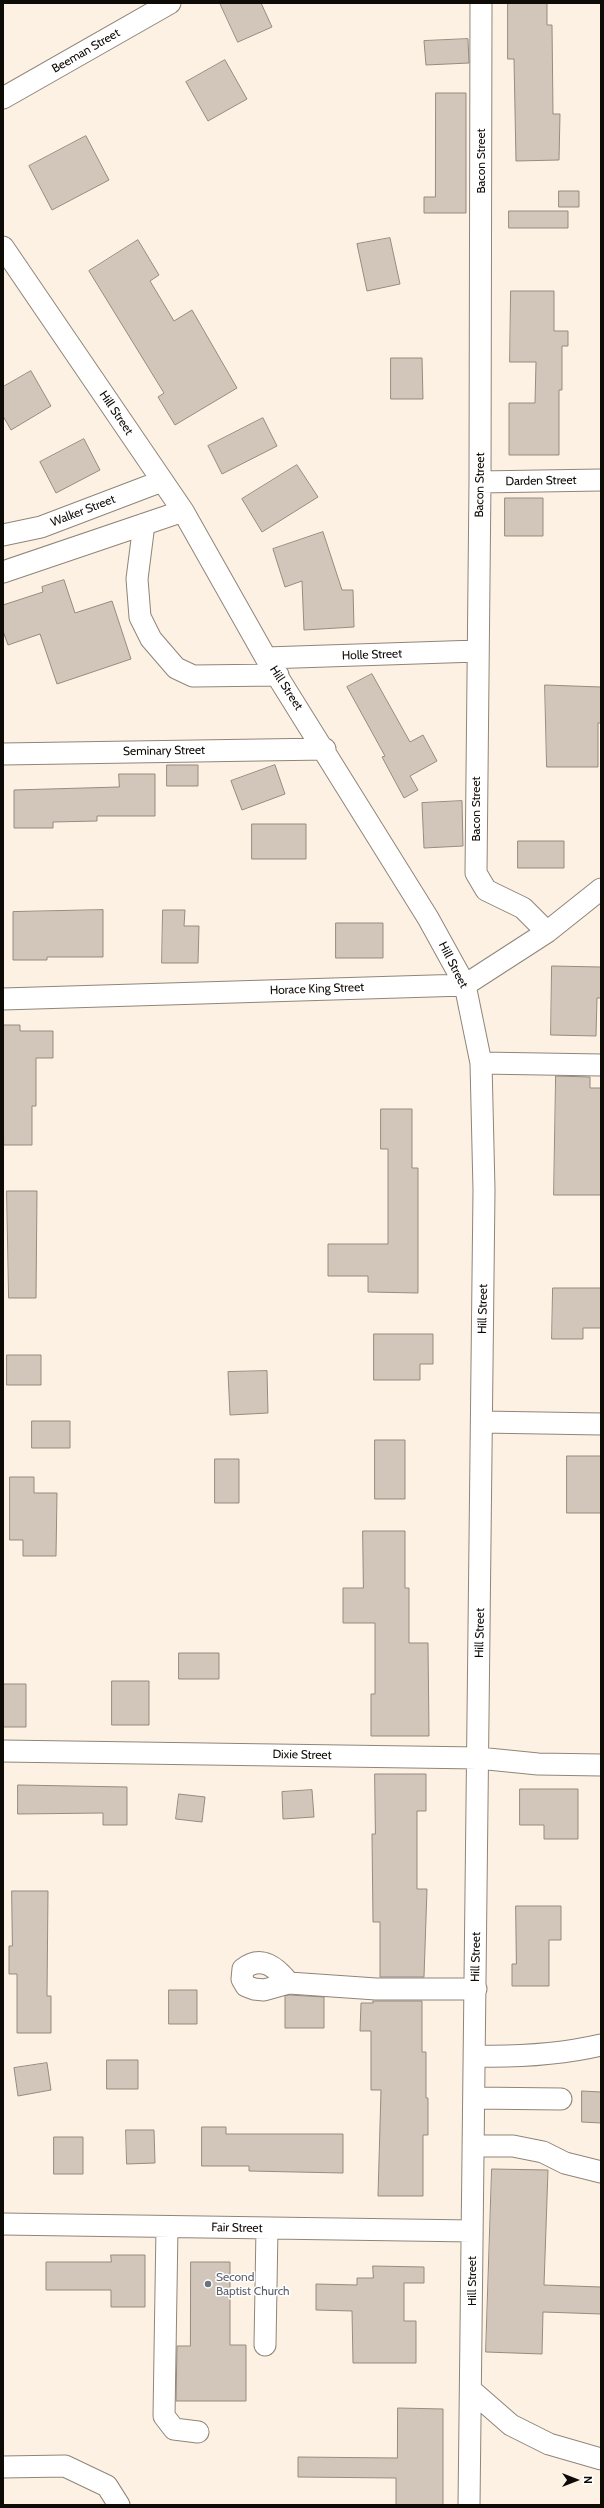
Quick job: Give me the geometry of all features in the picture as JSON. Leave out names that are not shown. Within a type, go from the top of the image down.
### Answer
[{"type":"street","name":"Beeman Street","points":[[3,98],[170,3]]},
{"type":"street","name":"Bacon Street","points":[[481,3],[480,482],[477,651],[476,873],[486,890],[523,908],[547,932]]},
{"type":"street","name":"Hill Street","points":[[3,247],[183,512],[266,658],[325,749],[428,918],[465,985],[481,1063],[484,1190],[476,1989],[472,2231],[472,2391],[469,2505]]},
{"type":"street","name":"Darden Street","points":[[480,482],[601,480]]},
{"type":"street","name":"Walker Street","points":[[3,535],[42,527],[162,481]]},
{"type":"street","points":[[3,572],[183,512]]},
{"type":"street","points":[[144,524],[137,579],[140,617],[151,639],[176,668],[193,676],[278,676]]},
{"type":"street","name":"Holle Street","points":[[266,658],[477,651]]},
{"type":"street","name":"Seminary Street","points":[[3,754],[325,749]]},
{"type":"street","points":[[465,985],[547,932],[601,889]]},
{"type":"street","name":"Horace King Street","points":[[3,1000],[465,985]]},
{"type":"street","points":[[481,1063],[601,1065]]},
{"type":"street","points":[[482,1422],[601,1424]]},
{"type":"street","name":"Dixie Street","points":[[3,1751],[478,1758],[538,1764],[601,1765]]},
{"type":"street","points":[[289,1983],[376,1989],[476,1989]]},
{"type":"street","points":[[475,2056],[518,2057],[556,2054],[601,2045]]},
{"type":"street","points":[[474,2098],[561,2099]]},
{"type":"street","points":[[474,2146],[513,2146],[543,2152],[565,2164],[589,2171],[601,2172]]},
{"type":"street","name":"Fair Street","points":[[3,2224],[472,2231]]},
{"type":"street","points":[[167,2227],[164,2416],[174,2429],[198,2432]]},
{"type":"street","points":[[265,2345],[267,2228]]},
{"type":"street","points":[[472,2391],[511,2425],[549,2444],[601,2459]]},
{"type":"street","points":[[3,2467],[65,2466],[107,2486],[119,2505]]},
{"type":"building","points":[[220,3],[261,3],[272,27],[238,42]]},
{"type":"building","points":[[508,3],[547,3],[547,25],[552,25],[553,114],[560,114],[559,160],[516,161],[514,59],[508,59]]},
{"type":"building","points":[[468,39],[469,63],[426,65],[424,41]]},
{"type":"building","points":[[225,60],[247,99],[208,121],[186,82]]},
{"type":"building","points":[[436,93],[466,93],[466,213],[424,213],[424,197],[435,197]]},
{"type":"building","points":[[86,136],[109,180],[52,210],[29,166]]},
{"type":"building","points":[[559,191],[579,191],[579,207],[559,207]]},
{"type":"building","points":[[509,211],[568,211],[568,228],[509,228]]},
{"type":"building","points":[[390,238],[400,284],[367,291],[357,244]]},
{"type":"building","points":[[138,240],[159,275],[150,281],[174,321],[192,310],[237,388],[175,425],[158,397],[164,393],[89,271]]},
{"type":"building","points":[[511,291],[554,291],[554,331],[568,331],[568,346],[562,346],[562,390],[559,390],[559,455],[509,455],[509,403],[535,403],[536,362],[510,362]]},
{"type":"building","points":[[391,358],[422,358],[423,399],[391,399]]},
{"type":"building","points":[[31,371],[51,406],[11,430],[3,416],[3,387]]},
{"type":"building","points":[[263,418],[277,446],[222,474],[208,446]]},
{"type":"building","points":[[84,439],[100,470],[56,493],[40,462]]},
{"type":"building","points":[[297,465],[318,497],[262,532],[242,499]]},
{"type":"building","points":[[505,498],[543,498],[543,536],[505,536]]},
{"type":"building","points":[[323,532],[342,590],[353,590],[354,627],[304,630],[302,581],[285,587],[273,549]]},
{"type":"building","points":[[64,580],[75,613],[112,601],[131,659],[57,684],[40,634],[8,645],[3,631],[3,605],[43,592],[42,587]]},
{"type":"building","points":[[372,674],[410,742],[423,735],[437,761],[410,776],[418,790],[404,798],[382,757],[385,756],[347,687]]},
{"type":"building","points":[[545,685],[601,687],[601,723],[598,723],[598,767],[547,767]]},
{"type":"building","points":[[167,765],[198,765],[198,786],[167,786]]},
{"type":"building","points":[[275,765],[285,794],[242,810],[231,781]]},
{"type":"building","points":[[119,774],[155,774],[155,816],[97,816],[97,821],[53,822],[53,828],[14,828],[14,790],[119,787]]},
{"type":"building","points":[[462,801],[463,846],[424,848],[422,803]]},
{"type":"building","points":[[252,824],[306,824],[306,859],[252,859]]},
{"type":"building","points":[[518,841],[564,841],[564,868],[518,868]]},
{"type":"building","points":[[103,910],[103,957],[47,957],[47,960],[13,960],[13,912]]},
{"type":"building","points":[[163,910],[185,910],[184,926],[199,926],[198,963],[162,963]]},
{"type":"building","points":[[336,923],[383,923],[383,958],[336,958]]},
{"type":"building","points":[[552,966],[601,967],[601,998],[597,998],[596,1036],[551,1035]]},
{"type":"building","points":[[3,1025],[20,1025],[20,1031],[53,1031],[53,1058],[36,1058],[36,1106],[32,1106],[32,1145],[4,1145]]},
{"type":"building","points":[[556,1076],[590,1077],[590,1088],[601,1088],[601,1195],[554,1195]]},
{"type":"building","points":[[381,1109],[412,1109],[412,1168],[418,1168],[418,1293],[368,1292],[368,1276],[328,1276],[328,1244],[388,1244],[388,1149],[381,1149]]},
{"type":"building","points":[[7,1191],[37,1191],[36,1298],[9,1298]]},
{"type":"building","points":[[553,1288],[601,1288],[601,1328],[583,1328],[583,1339],[552,1339]]},
{"type":"building","points":[[374,1334],[433,1334],[433,1364],[420,1364],[420,1380],[374,1380]]},
{"type":"building","points":[[7,1355],[41,1355],[41,1385],[7,1385]]},
{"type":"building","points":[[267,1371],[268,1413],[230,1415],[228,1372]]},
{"type":"building","points":[[32,1421],[70,1421],[70,1448],[32,1448]]},
{"type":"building","points":[[375,1440],[405,1440],[405,1499],[375,1499]]},
{"type":"building","points":[[567,1456],[601,1456],[601,1513],[567,1513]]},
{"type":"building","points":[[215,1459],[239,1459],[239,1503],[215,1503]]},
{"type":"building","points":[[10,1477],[34,1477],[34,1493],[57,1493],[56,1556],[23,1556],[23,1540],[10,1540]]},
{"type":"building","points":[[363,1531],[405,1531],[405,1588],[409,1588],[409,1643],[428,1643],[429,1736],[371,1736],[371,1694],[375,1694],[375,1623],[343,1623],[343,1588],[363,1588]]},
{"type":"building","points":[[179,1653],[219,1653],[219,1679],[179,1679]]},
{"type":"building","points":[[112,1681],[149,1681],[149,1725],[112,1725]]},
{"type":"building","points":[[3,1684],[26,1684],[26,1727],[3,1727]]},
{"type":"building","points":[[375,1774],[426,1774],[426,1811],[417,1811],[417,1889],[427,1889],[424,1977],[380,1977],[380,1922],[373,1922],[372,1834],[375,1834]]},
{"type":"building","points":[[18,1785],[127,1787],[127,1825],[103,1825],[103,1813],[18,1814]]},
{"type":"building","points":[[520,1789],[578,1789],[578,1839],[544,1839],[544,1825],[520,1825]]},
{"type":"building","points":[[312,1790],[314,1817],[283,1819],[282,1792]]},
{"type":"building","points":[[179,1794],[205,1797],[202,1822],[176,1819]]},
{"type":"building","points":[[12,1891],[48,1891],[47,1996],[51,1996],[51,2033],[17,2033],[17,1974],[9,1974],[9,1946],[12,1946]]},
{"type":"building","points":[[516,1906],[561,1906],[561,1940],[549,1940],[549,1986],[512,1986],[512,1964],[516,1964]]},
{"type":"building","points":[[169,1990],[197,1990],[197,2024],[169,2024]]},
{"type":"building","points":[[285,1996],[324,1997],[324,2028],[285,2028]]},
{"type":"building","points":[[373,2001],[422,2001],[422,2052],[426,2052],[426,2098],[428,2098],[428,2135],[423,2135],[423,2196],[378,2196],[381,2090],[371,2090],[371,2031],[360,2031],[361,2003],[373,2003]]},
{"type":"building","points":[[107,2060],[138,2060],[138,2089],[107,2089]]},
{"type":"building","points":[[47,2063],[51,2090],[18,2096],[14,2068]]},
{"type":"building","points":[[582,2091],[601,2092],[601,2123],[582,2122]]},
{"type":"building","points":[[202,2127],[226,2127],[226,2134],[343,2134],[343,2173],[249,2171],[249,2166],[202,2166]]},
{"type":"building","points":[[126,2130],[154,2130],[155,2163],[127,2164]]},
{"type":"building","points":[[54,2137],[83,2137],[83,2174],[54,2174]]},
{"type":"building","points":[[492,2169],[548,2170],[544,2285],[601,2287],[601,2314],[543,2312],[542,2354],[486,2352]]},
{"type":"building","points":[[111,2255],[145,2255],[145,2307],[111,2307],[111,2290],[46,2290],[46,2262],[111,2262]]},
{"type":"building","points":[[191,2262],[230,2262],[230,2345],[246,2345],[246,2401],[176,2401],[177,2346],[190,2346]]},
{"type":"building","points":[[373,2266],[424,2267],[424,2283],[404,2283],[404,2321],[416,2321],[416,2363],[353,2363],[352,2311],[316,2310],[316,2284],[357,2285],[357,2278],[373,2278]]},
{"type":"building","points":[[398,2408],[443,2409],[443,2505],[396,2505],[396,2478],[298,2477],[298,2457],[397,2458]]},
{"type":"place","name":"Second Baptist Church","points":[[208,2284]]}]
